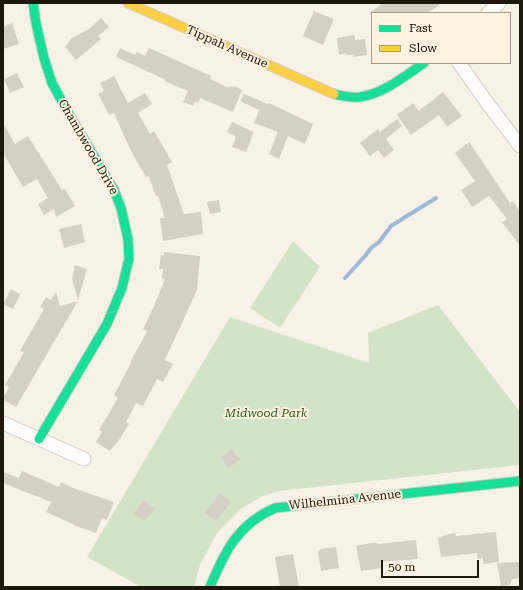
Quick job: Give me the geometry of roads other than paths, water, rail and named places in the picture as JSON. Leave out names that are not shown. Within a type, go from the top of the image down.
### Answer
[{"type":"street","name":"Chambwood Drive","points":[[33,3],[44,58],[52,83],[114,190],[121,208],[128,239],[129,259],[122,288],[106,324],[39,439]]},
{"type":"street","name":"Tippah Avenue","points":[[128,3],[327,91],[346,97],[374,93],[422,64]]},
{"type":"street","points":[[489,12],[499,3]]},
{"type":"street","points":[[460,64],[520,146]]},
{"type":"street","points":[[3,423],[84,459]]},
{"type":"street","name":"Wilhelmina Avenue","points":[[210,587],[226,552],[241,531],[259,515],[274,509],[287,506],[520,481]]},
{"type":"waterway","points":[[345,278],[371,248],[379,242],[391,226],[436,198]]},
{"type":"park label","name":"Midwood Park","points":[[266,413]]}]
